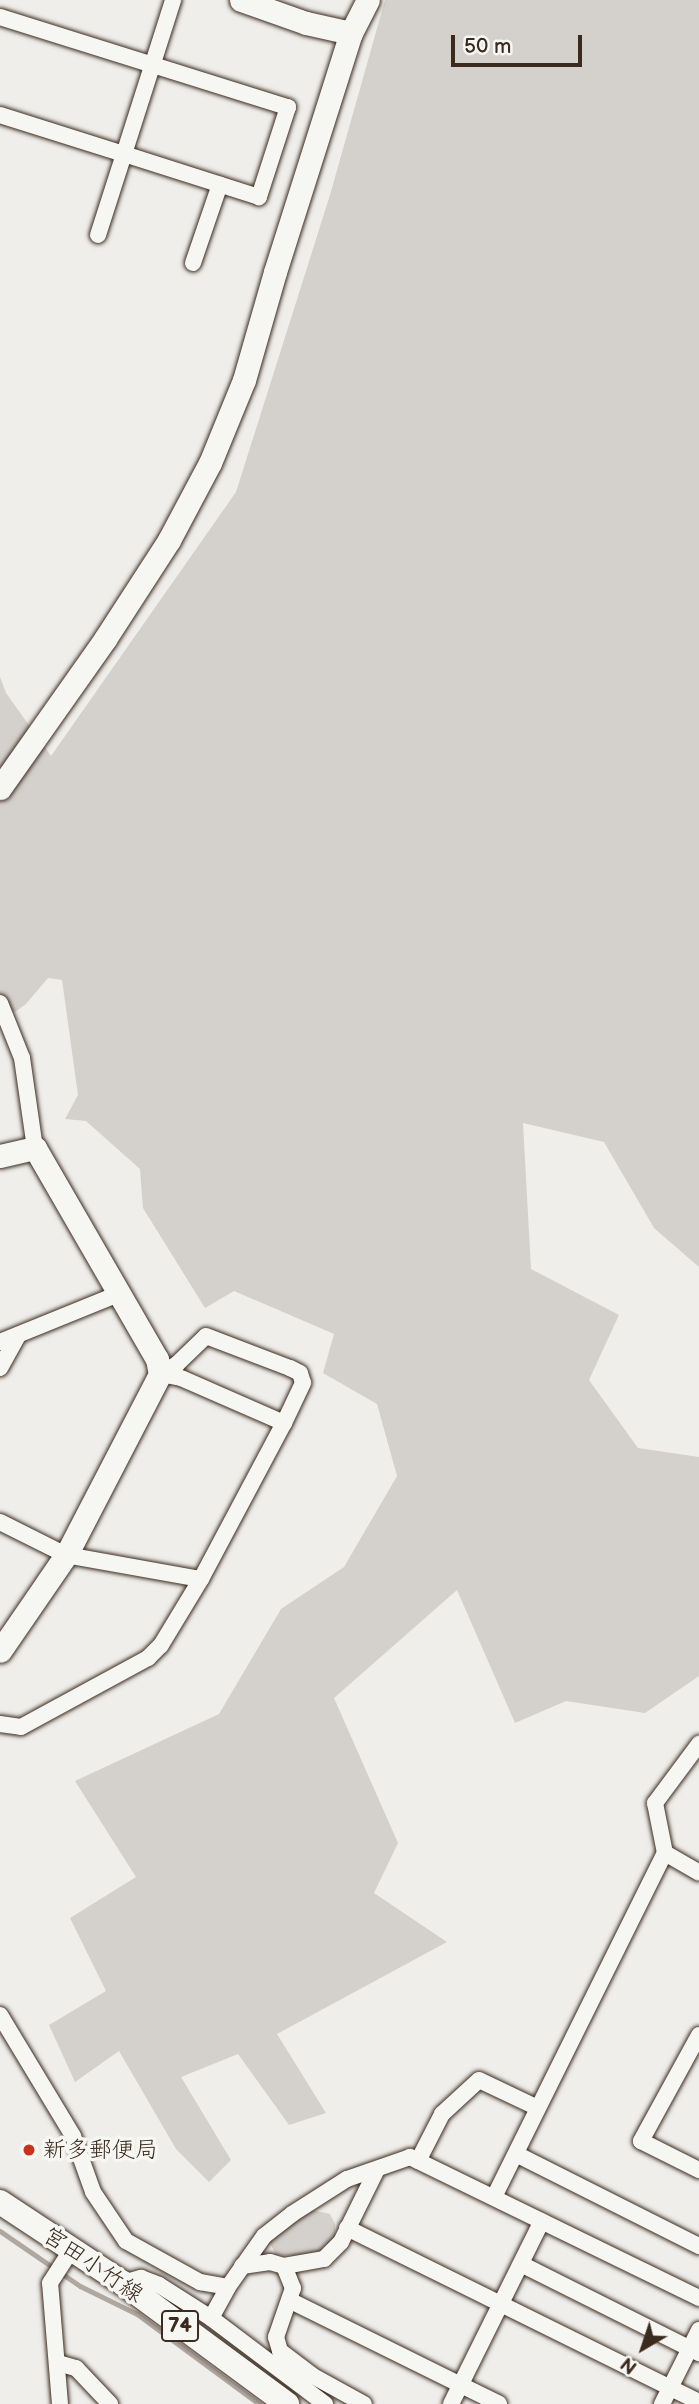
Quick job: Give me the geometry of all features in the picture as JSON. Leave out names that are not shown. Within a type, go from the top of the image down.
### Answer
[{"type":"main road","name":"宮田小竹線","points":[[0,2202],[123,2283],[287,2404]]},
{"type":"street","points":[[98,235],[173,0]]},
{"type":"street","points":[[241,0],[306,23],[351,33]]},
{"type":"street","points":[[0,788],[105,639],[169,540],[210,463],[244,380],[275,272],[351,33],[368,0]]},
{"type":"street","points":[[0,18],[288,107],[259,197],[0,115]]},
{"type":"street","points":[[193,263],[220,184]]},
{"type":"street","points":[[0,1003],[22,1058],[35,1148],[156,1359],[160,1374]]},
{"type":"street","points":[[0,1156],[35,1148]]},
{"type":"street","points":[[0,1342],[118,1294]]},
{"type":"street","points":[[0,1368],[18,1335]]},
{"type":"street","points":[[0,1651],[66,1555],[160,1374],[177,1364],[206,1336],[300,1373],[303,1382],[284,1423],[201,1579],[161,1645],[148,1658],[21,1727],[0,1724]]},
{"type":"street","points":[[160,1374],[181,1378],[284,1423]]},
{"type":"street","points":[[0,1522],[66,1555],[201,1579]]},
{"type":"street","points":[[494,2197],[665,1853],[655,1803],[699,1744]]},
{"type":"street","points":[[665,1853],[698,1870]]},
{"type":"street","points":[[0,2015],[73,2136],[93,2192],[126,2241],[200,2282],[228,2287]]},
{"type":"street","points":[[699,2035],[641,2141],[699,2170]]},
{"type":"street","points":[[418,2161],[442,2114],[479,2080],[538,2108]]},
{"type":"street","points":[[516,2154],[699,2246]]},
{"type":"street","points":[[211,2318],[228,2287],[264,2236],[292,2214],[347,2179],[410,2157],[699,2298]]},
{"type":"street","points":[[242,2266],[270,2262],[284,2266],[324,2259],[341,2242],[377,2169]]},
{"type":"street","points":[[451,2404],[542,2221]]},
{"type":"street","points":[[347,2228],[699,2402]]},
{"type":"street","points":[[60,2404],[58,2363],[50,2309],[50,2283],[72,2249]]},
{"type":"street","points":[[521,2264],[694,2351]]},
{"type":"street","points":[[284,2266],[293,2288],[291,2301],[276,2337],[280,2351],[313,2376],[365,2404]]},
{"type":"street","points":[[123,2283],[141,2278],[159,2285],[211,2318],[325,2404]]},
{"type":"street","points":[[291,2301],[499,2404]]},
{"type":"street","points":[[662,2404],[694,2351],[699,2330]]},
{"type":"street","points":[[58,2363],[76,2368],[110,2404]]},
{"type":"shaded area","points":[[385,0],[699,0],[699,1267],[654,1228],[604,1142],[523,1123],[531,1269],[619,1315],[589,1380],[638,1448],[699,1457],[699,1676],[645,1713],[566,1701],[515,1723],[457,1590],[334,1698],[398,1843],[374,1893],[447,1942],[277,2034],[326,2113],[289,2125],[238,2054],[181,2077],[231,2160],[209,2182],[176,2149],[119,2051],[75,2082],[49,2025],[106,1991],[70,1918],[136,1877],[75,1781],[219,1714],[281,1609],[344,1567],[397,1476],[377,1404],[323,1373],[334,1334],[234,1291],[205,1308],[143,1208],[140,1169],[86,1121],[65,1119],[78,1095],[62,980],[48,978],[26,1004],[15,1012],[0,1009],[0,677],[6,693],[51,756],[236,492],[330,195]]},
{"type":"shaded area","points":[[312,2210],[330,2214],[335,2224],[335,2237],[317,2256],[276,2255],[270,2243],[274,2236]]},
{"type":"waterway","points":[[0,2231],[80,2286],[137,2314],[259,2404]]},
{"type":"place","name":"新多郵便局","points":[[29,2150]]}]
